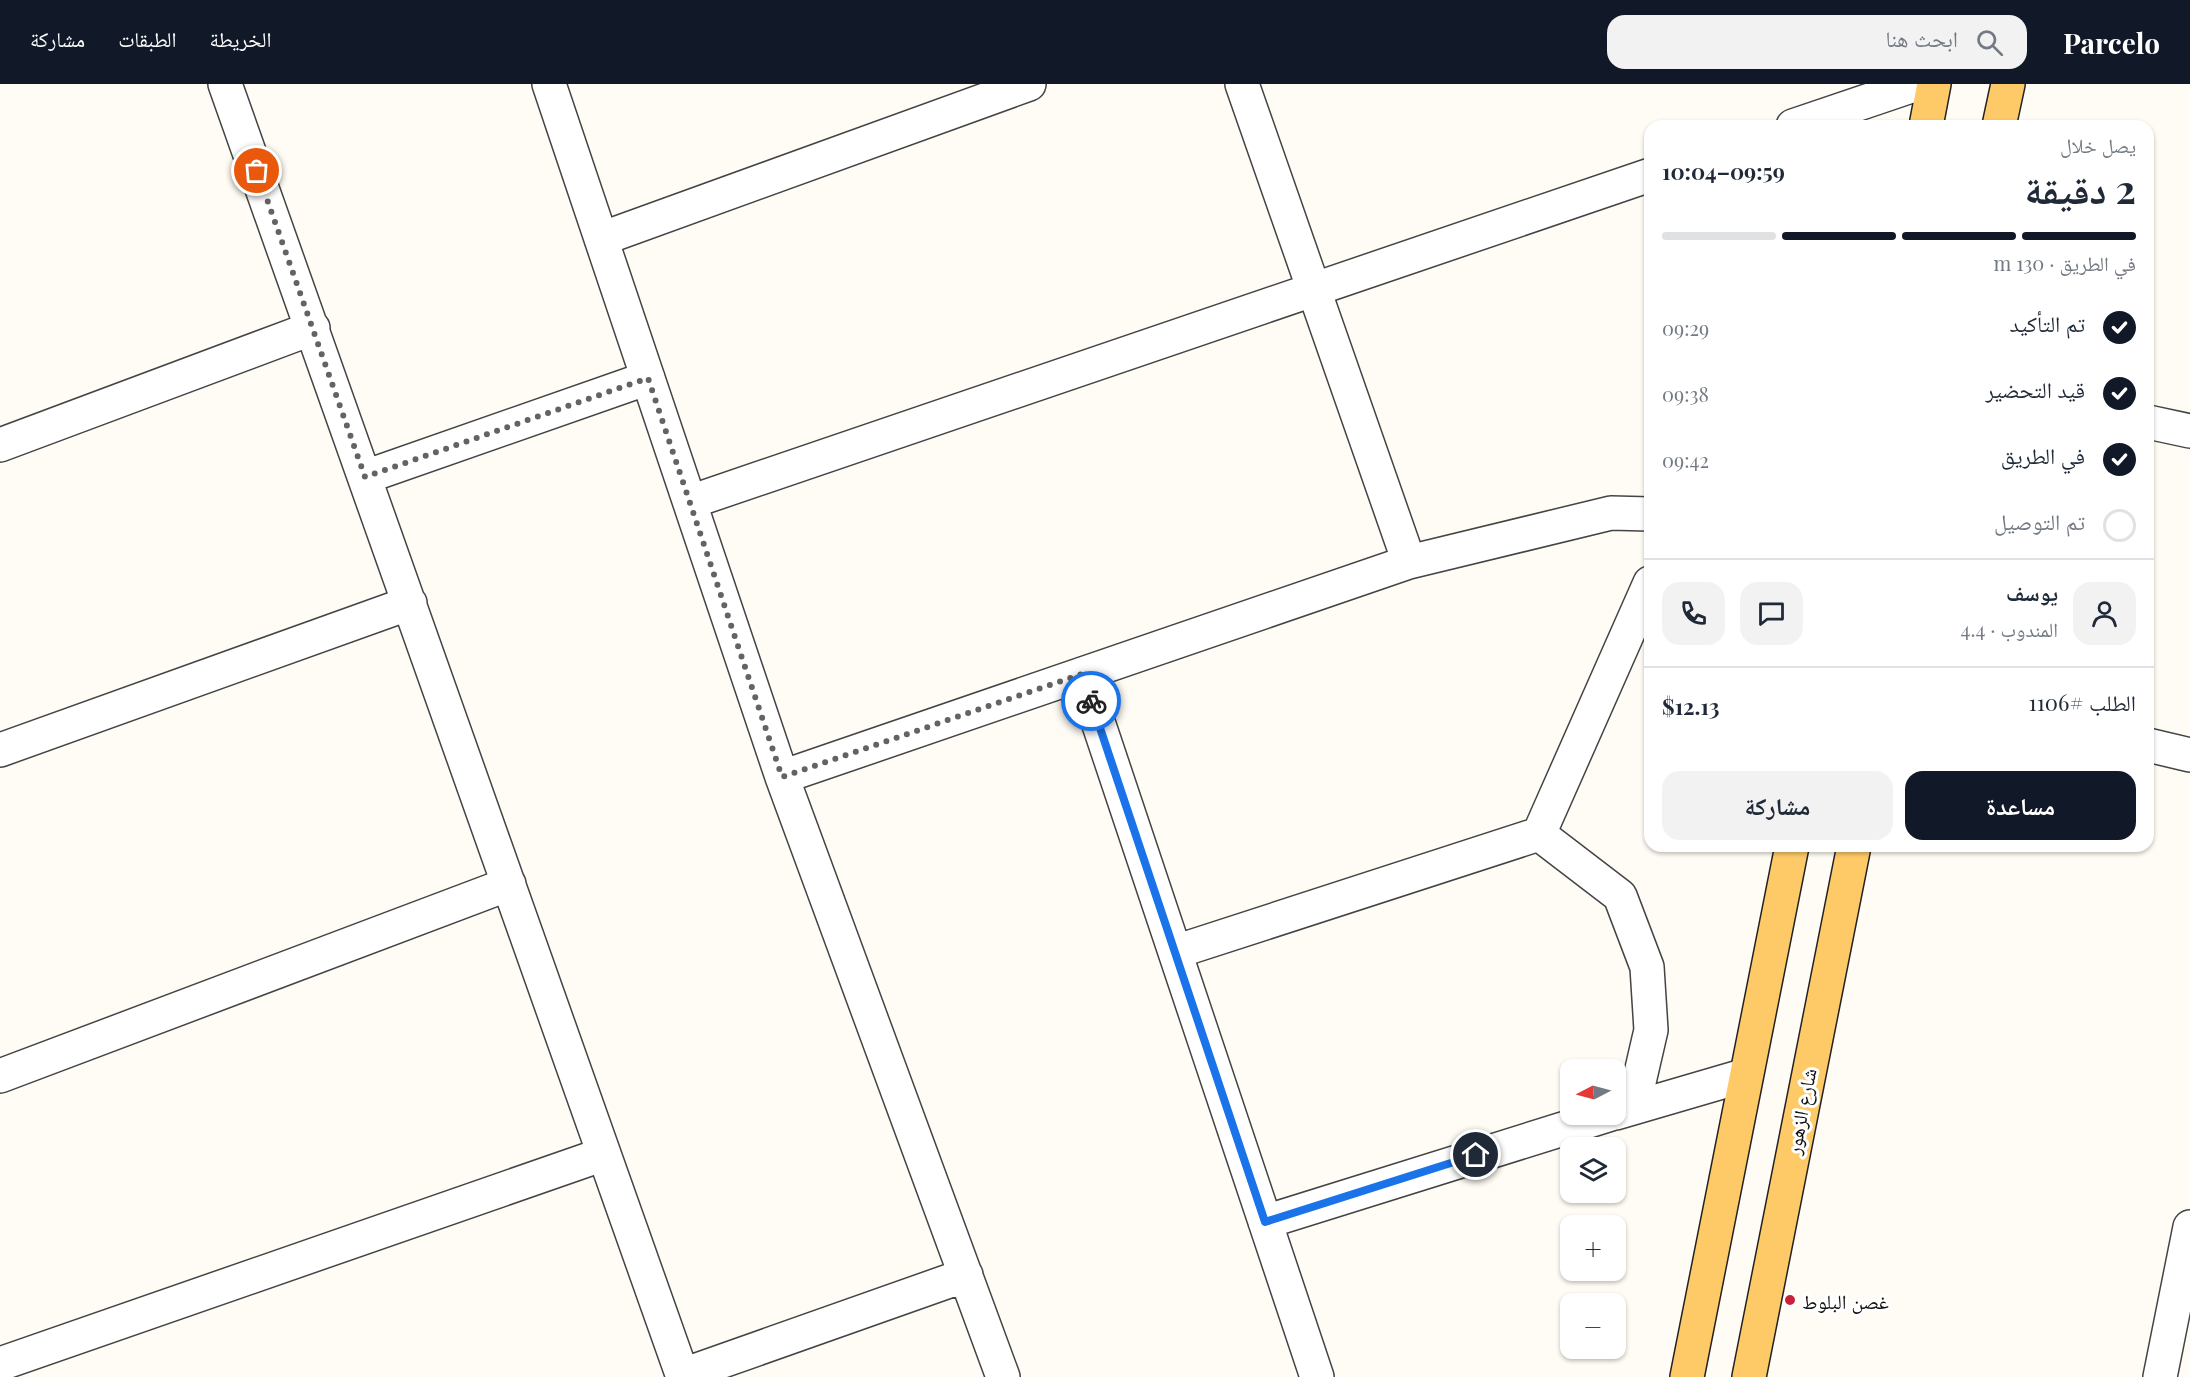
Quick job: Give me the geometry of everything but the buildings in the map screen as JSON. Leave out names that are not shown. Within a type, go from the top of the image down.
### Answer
[{"type":"main road","points":[[1927,120],[1934,84]]},
{"type":"main road","points":[[2000,120],[2007,84]]},
{"type":"main road","points":[[1687,1377],[1791,852]]},
{"type":"main road","name":"شارع الزهور","points":[[1749,1377],[1853,852]]},
{"type":"street","points":[[225,84],[683,1376],[966,1275]]},
{"type":"street","points":[[549,84],[782,777],[1003,1377]]},
{"type":"street","points":[[601,238],[1029,84]]},
{"type":"street","points":[[1242,84],[1409,562]]},
{"type":"street","points":[[1811,120],[1917,84]]},
{"type":"street","points":[[690,502],[1644,177]]},
{"type":"street","points":[[0,445],[313,328]]},
{"type":"street","points":[[365,477],[648,378]]},
{"type":"street","points":[[2154,423],[2190,431]]},
{"type":"street","points":[[782,777],[1409,562],[1611,513],[1644,514]]},
{"type":"street","points":[[1175,952],[1539,834],[1644,597]]},
{"type":"street","points":[[0,750],[410,603]]},
{"type":"street","points":[[1082,674],[1317,1377]]},
{"type":"street","points":[[2154,746],[2190,755]]},
{"type":"street","points":[[1539,834],[1620,896],[1647,967],[1651,1030],[1626,1096]]},
{"type":"street","points":[[0,1076],[509,884]]},
{"type":"street","points":[[1626,1110],[1746,1075]]},
{"type":"street","points":[[1265,1222],[1578,1125]]},
{"type":"street","points":[[0,1364],[604,1154]]},
{"type":"street","points":[[2160,1377],[2190,1227]]},
{"type":"way so far","points":[[257,171],[365,477],[648,378],[782,777],[1082,674],[1091,701]]},
{"type":"place","name":"غصن البلوط","points":[[1790,1300]]},
{"type":"route","points":[[1091,701],[1265,1222],[1476,1155]]}]
